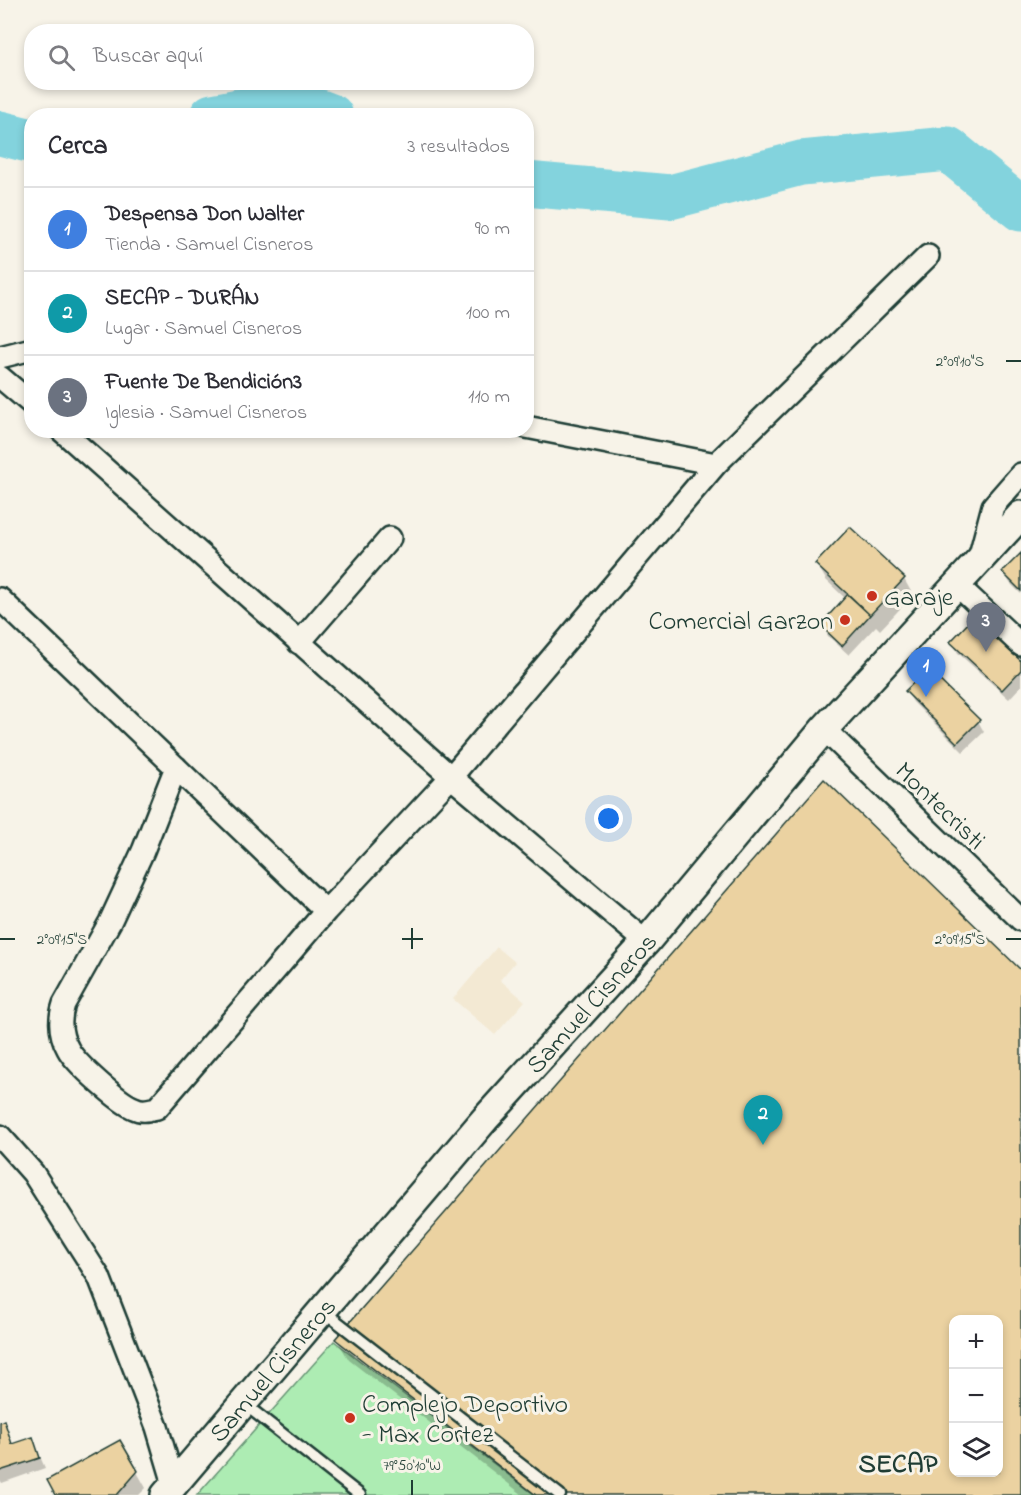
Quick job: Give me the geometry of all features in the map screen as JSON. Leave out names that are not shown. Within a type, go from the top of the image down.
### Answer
[{"type":"street","points":[[176,767],[143,851],[110,922],[60,1015],[62,1033],[68,1050],[92,1076],[132,1108],[142,1111],[157,1108],[326,911],[452,777],[716,464],[928,256]]},
{"type":"street","points":[[0,357],[24,350]]},
{"type":"street","points":[[0,376],[24,397]]},
{"type":"street","points":[[534,429],[716,464]]},
{"type":"street","points":[[70,438],[452,777],[646,942]]},
{"type":"street","points":[[979,560],[993,506],[1021,474]]},
{"type":"street","name":"Samuel Cisneros","points":[[169,1489],[484,1119],[646,942],[824,729],[1021,516]]},
{"type":"street","points":[[299,643],[390,537]]},
{"type":"street","points":[[956,584],[1021,645]]},
{"type":"street","points":[[0,599],[326,911]]},
{"type":"street","name":"Montecristi","points":[[824,729],[1021,920]]},
{"type":"street","points":[[2,1140],[33,1173],[99,1277],[157,1427],[169,1489]]},
{"type":"lane","points":[[321,1310],[560,1495]]},
{"type":"lane","points":[[243,1402],[360,1495]]},
{"type":"shaded area","points":[[497,947],[515,962],[500,980],[525,1001],[495,1035],[453,999]]},
{"type":"green space","name":"Complejo Deportivo - Max Cortez","points":[[334,1341],[535,1495],[197,1495]]},
{"type":"building","points":[[850,527],[905,578],[870,615],[815,564]]},
{"type":"building","points":[[1021,553],[1021,591],[1002,572]]},
{"type":"building","name":"Comercial Garzon","points":[[848,594],[870,615],[842,646],[820,625]]},
{"type":"building","points":[[974,617],[1021,661],[1021,670],[1002,690],[950,642]]},
{"type":"building","points":[[928,669],[980,720],[957,743],[905,691]]},
{"type":"building","points":[[824,779],[1021,970],[1021,1495],[536,1495],[335,1339]]},
{"type":"building","points":[[4,1420],[12,1444],[33,1437],[40,1458],[0,1471],[0,1422]]},
{"type":"building","points":[[120,1440],[138,1471],[117,1495],[55,1495],[47,1480]]},
{"type":"waterway","points":[[254,108],[291,101],[310,108]]},
{"type":"waterway","points":[[0,133],[24,139]]},
{"type":"waterway","points":[[534,185],[670,197],[801,163],[948,149],[1021,209]]},
{"type":"place","name":"Garaje","points":[[872,596]]},
{"type":"place","name":"Comercial Garzon","points":[[845,620]]},
{"type":"place","name":"Fuente De Bendición3","points":[[986,652]]},
{"type":"place","name":"Despensa Don Walter","points":[[926,697]]},
{"type":"place","name":"SECAP - DURÁN","points":[[763,1145]]},
{"type":"place","name":"Complejo Deportivo - Max Cortez","points":[[350,1418]]},
{"type":"district","name":"SECAP","points":[[898,1463]]}]
